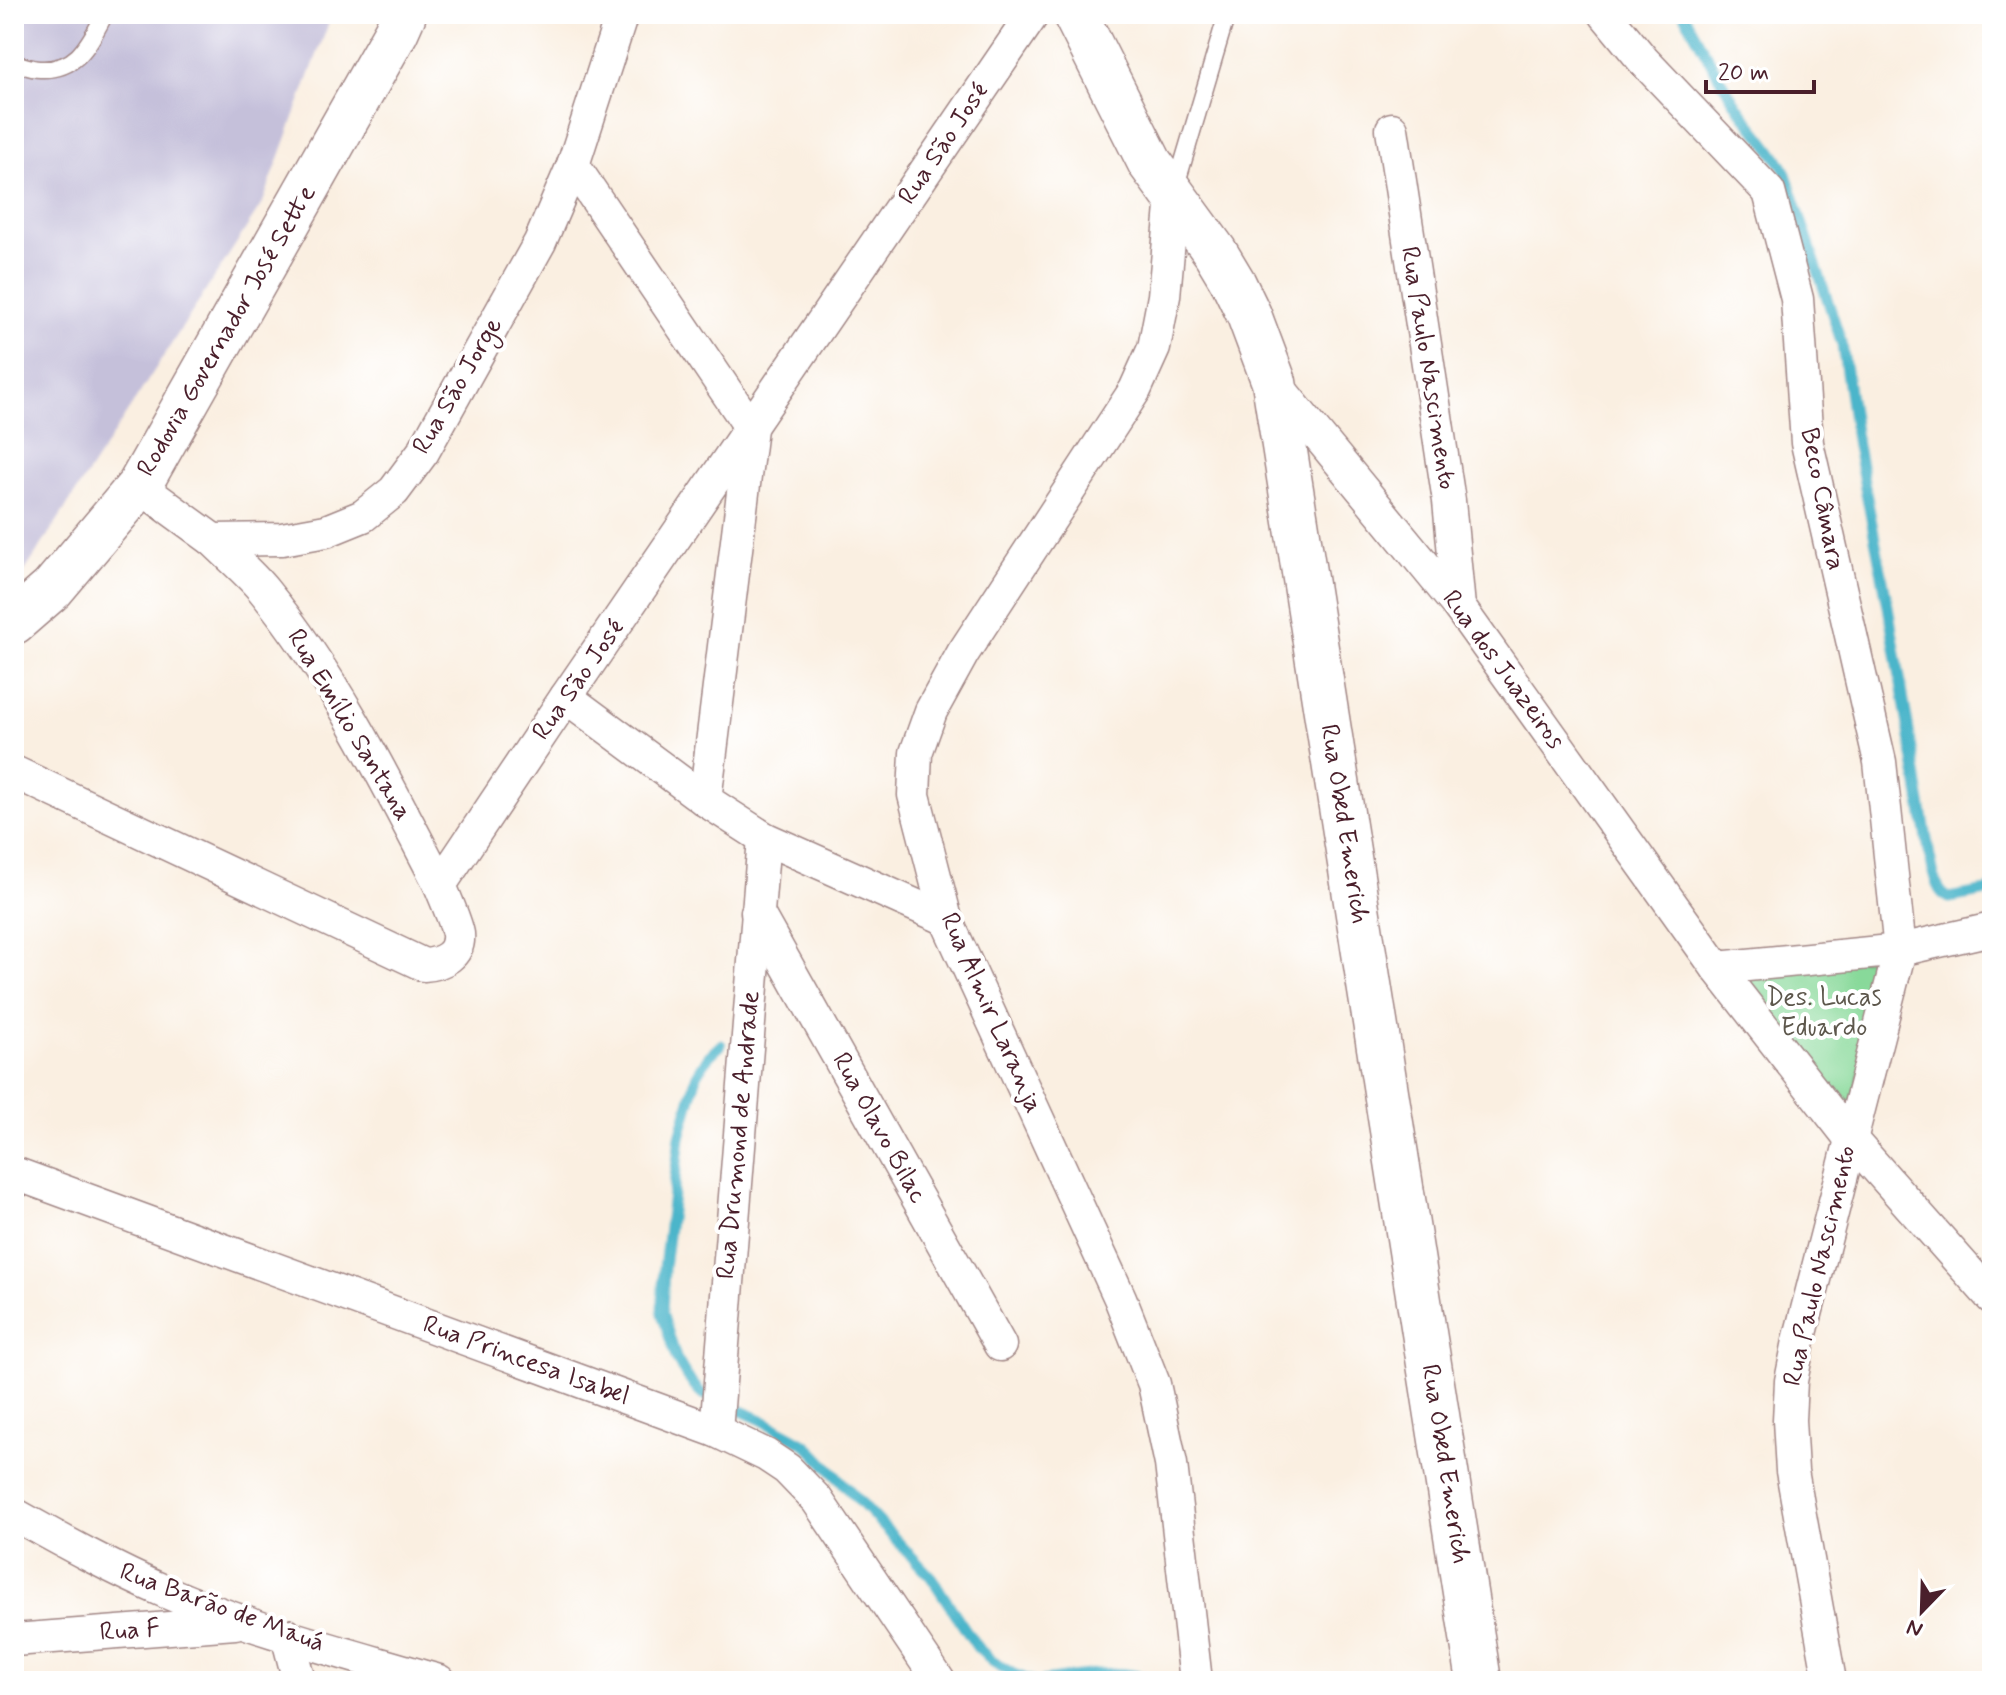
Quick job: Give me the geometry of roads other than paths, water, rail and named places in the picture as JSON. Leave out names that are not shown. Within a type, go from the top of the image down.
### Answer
[{"type":"street","name":"Rodovia Governador José Sette","points":[[14,622],[52,589],[139,486],[404,14]]},
{"type":"street","name":"Rua São Jorge","points":[[213,540],[282,539],[326,531],[363,516],[394,491],[423,452],[540,242],[573,165],[622,14]]},
{"type":"street","name":"Rua São José","points":[[440,885],[1033,14]]},
{"type":"street","name":"Rua Obed Emerich","points":[[1075,14],[1150,163],[1233,282],[1274,382],[1479,1681]]},
{"type":"street","name":"Beco Câmara","points":[[1605,14],[1643,60],[1769,192],[1797,299],[1807,443],[1880,762],[1900,950]]},
{"type":"street","name":"Rua Paulo Nascimento","points":[[1392,129],[1449,501],[1459,607]]},
{"type":"street","points":[[573,165],[751,428],[705,800]]},
{"type":"street","name":"Rua Almir Laranja","points":[[1173,196],[1164,296],[1154,348],[1135,390],[963,653],[931,711],[916,753],[914,795],[946,919],[1120,1298],[1154,1384],[1171,1464],[1196,1681]]},
{"type":"street","name":"Rua dos Juazeiros","points":[[1274,382],[1459,607],[1717,968],[1850,1138],[1992,1298]]},
{"type":"street","points":[[139,486],[213,540]]},
{"type":"street","name":"Rua Emílio Santana","points":[[213,540],[263,588],[308,648],[385,780],[440,885]]},
{"type":"street","points":[[566,697],[705,800],[764,838],[946,919]]},
{"type":"street","points":[[14,772],[424,965],[437,965],[448,959],[456,946],[458,934],[440,885]]},
{"type":"street","name":"Rua Drumond de Andrade","points":[[716,1431],[764,838]]},
{"type":"street","name":"Rua Olavo Bilac","points":[[757,912],[1000,1345]]},
{"type":"street","points":[[1717,968],[1900,950],[1992,929]]},
{"type":"street","name":"Rua Paulo Nascimento","points":[[1830,1681],[1792,1471],[1789,1420],[1791,1381],[1900,950]]},
{"type":"street","name":"Rua Princesa Isabel","points":[[14,1173],[716,1431],[766,1455],[787,1469],[817,1500],[939,1681]]},
{"type":"street","name":"Rua Barão de Mauá","points":[[14,1514],[94,1559],[169,1594],[246,1623],[439,1681]]},
{"type":"street","name":"Rua F","points":[[14,1640],[246,1623]]},
{"type":"street","points":[[287,1635],[299,1681]]},
{"type":"lane","points":[[14,63],[40,69],[68,65],[85,51],[105,14]]},
{"type":"lane","points":[[1173,196],[1227,14]]},
{"type":"waterway","points":[[1684,14],[1733,99],[1785,171],[1842,344],[1857,446],[1935,880],[1940,891],[1949,898],[1992,890]]},
{"type":"waterway","points":[[721,1045],[708,1057],[697,1075],[680,1137],[664,1268],[662,1313],[676,1358],[701,1393],[762,1420],[807,1445],[931,1577],[977,1647],[992,1661],[1031,1681]]},
{"type":"waterway","points":[[1043,1681],[1114,1674],[1156,1681]]},
{"type":"park label","name":"Des. Lucas Eduardo","points":[[1824,1013]]}]
